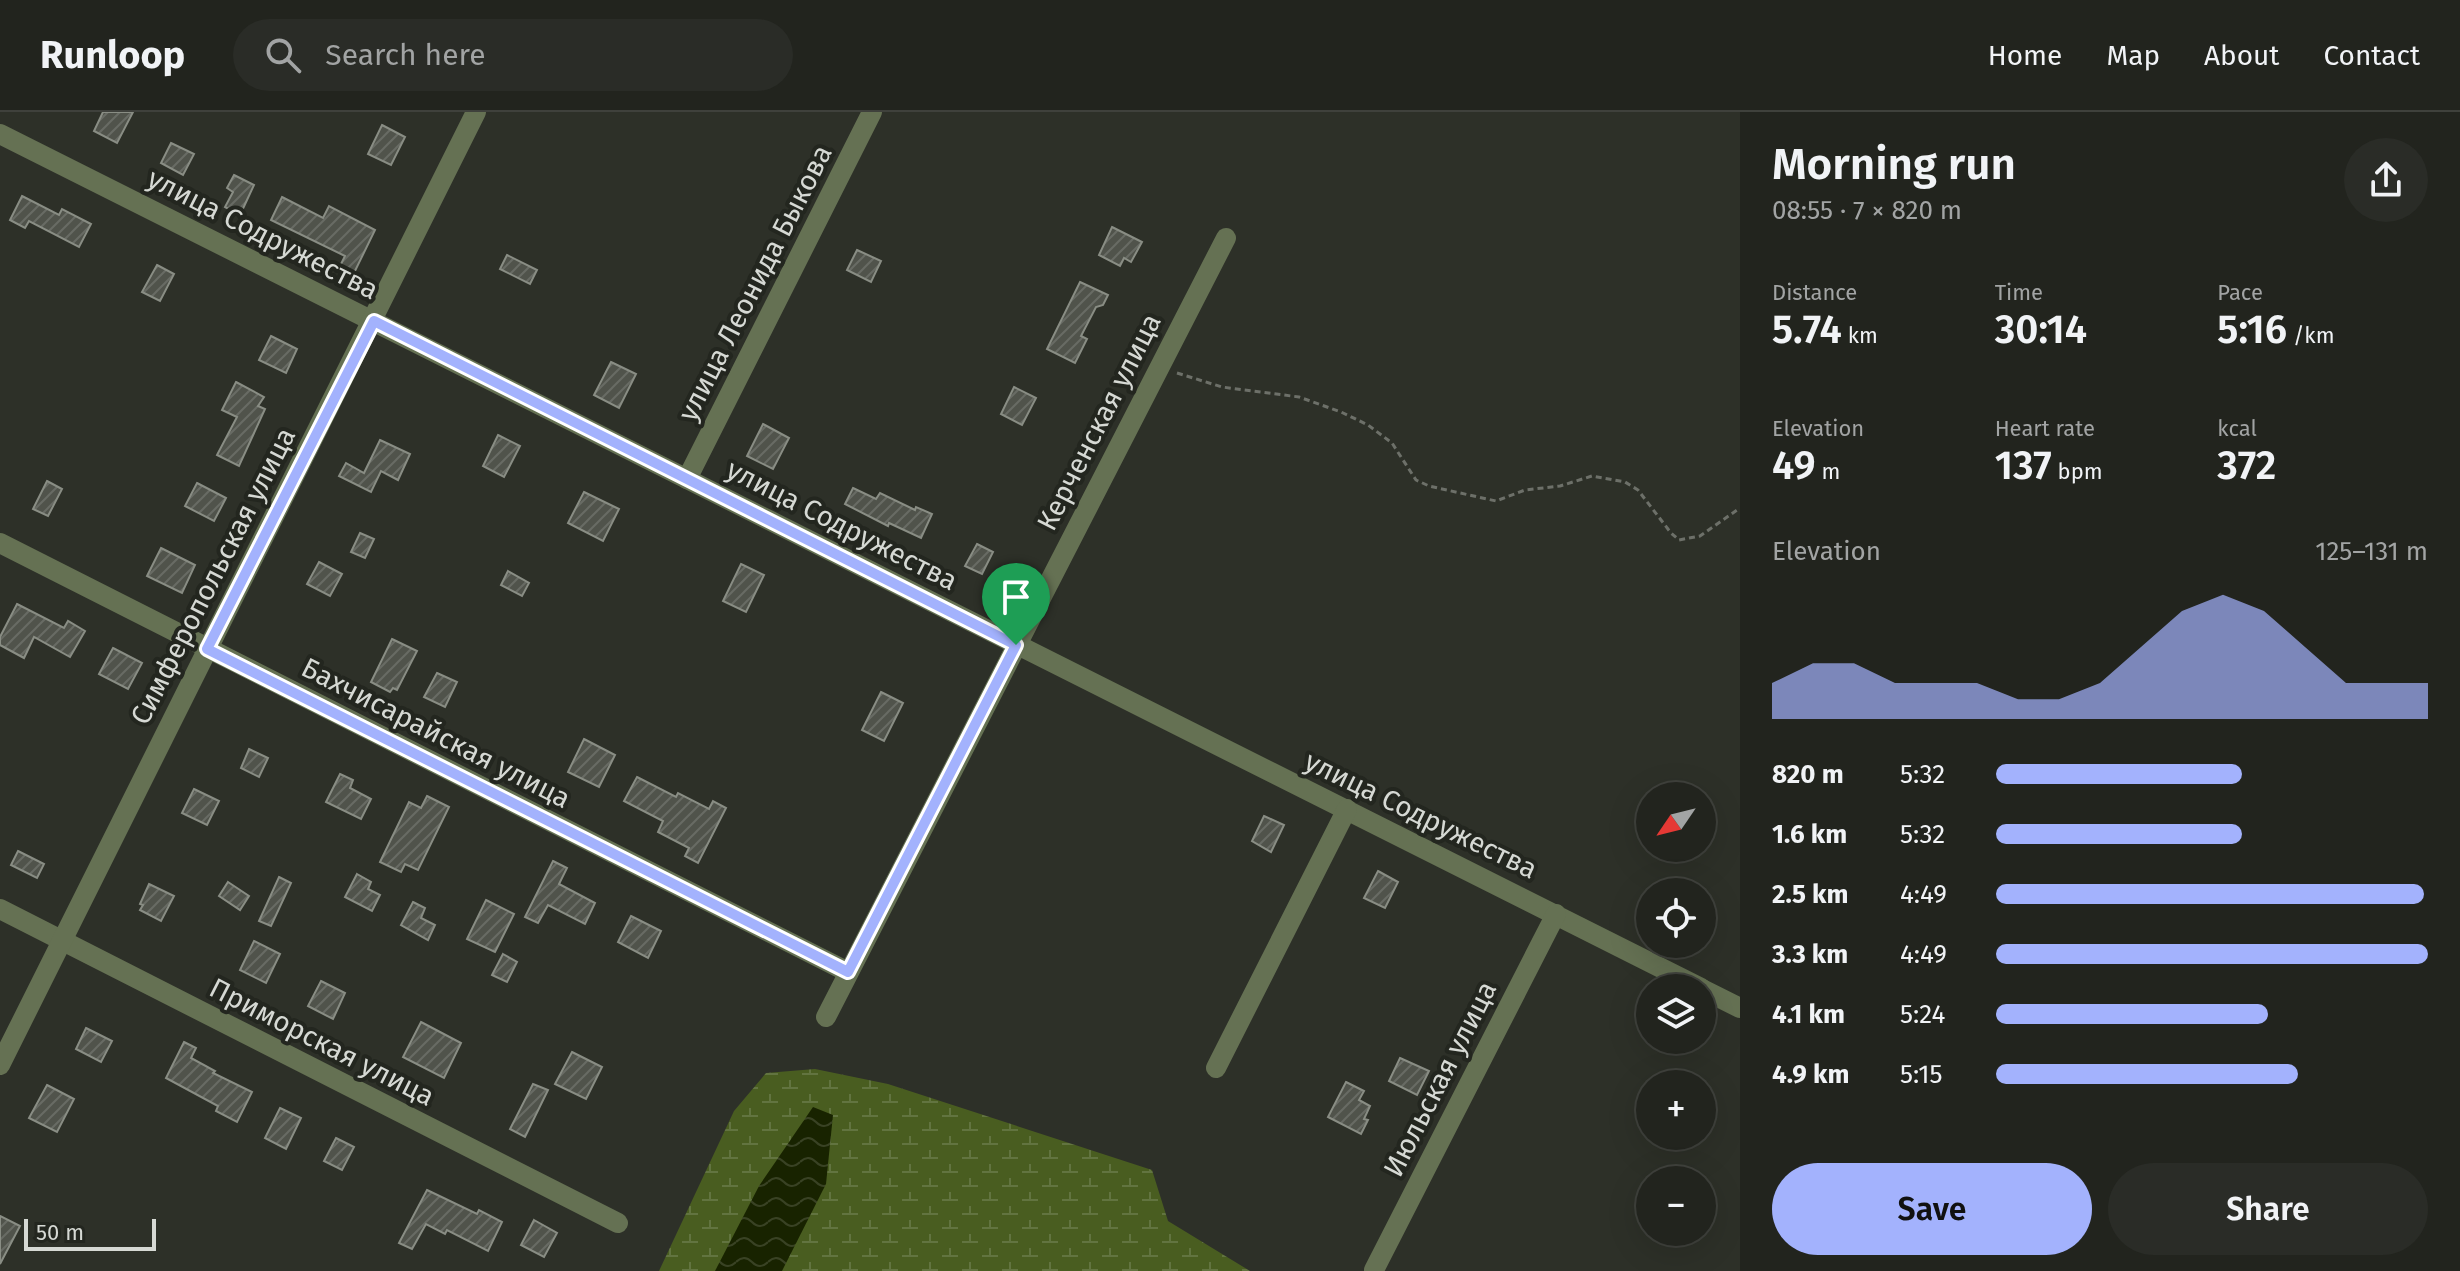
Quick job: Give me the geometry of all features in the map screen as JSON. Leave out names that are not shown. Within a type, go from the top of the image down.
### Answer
[{"type":"street","name":"Симферопольская улица","points":[[0,1065],[476,112]]},
{"type":"street","name":"улица Леонида Быкова","points":[[687,479],[872,112]]},
{"type":"street","name":"улица Содружества","points":[[0,134],[1674,974]]},
{"type":"street","name":"Керченская улица","points":[[826,1017],[1226,238]]},
{"type":"street","name":"Бахчисарайская улица","points":[[0,543],[848,972]]},
{"type":"street","points":[[1216,1068],[1347,809]]},
{"type":"street","name":"Приморская улица","points":[[0,909],[618,1223]]},
{"type":"street","name":"Июльская улица","points":[[1374,1270],[1556,914]]},
{"type":"street","name":"улица Содружества","points":[[1716,996],[1740,1008]]},
{"type":"path","points":[[1158,368],[1222,387],[1299,397],[1341,412],[1368,425],[1392,443],[1416,480],[1429,486],[1496,501],[1525,490],[1560,486],[1592,476],[1625,482],[1638,490],[1679,540],[1700,536],[1740,508]]},
{"type":"green space","points":[[815,1069],[888,1084],[1152,1170],[1168,1221],[1250,1271],[659,1271],[734,1111],[766,1073]]},
{"type":"water","points":[[813,1107],[833,1115],[826,1184],[782,1271],[715,1271],[759,1186]]},
{"type":"building","points":[[103,112],[133,112],[117,143],[94,131]]},
{"type":"building","points":[[382,125],[405,137],[391,165],[368,154]]},
{"type":"building","points":[[171,143],[194,154],[183,175],[161,163]]},
{"type":"building","points":[[234,175],[254,185],[240,215],[225,207],[233,192],[227,188]]},
{"type":"building","points":[[22,196],[59,215],[62,209],[91,224],[79,247],[29,221],[25,228],[10,220]]},
{"type":"building","points":[[282,197],[323,218],[329,206],[375,230],[354,273],[340,266],[345,256],[271,220]]},
{"type":"building","points":[[1112,227],[1142,242],[1131,262],[1124,258],[1120,266],[1099,255]]},
{"type":"building","points":[[857,250],[881,261],[871,282],[847,270]]},
{"type":"building","points":[[507,255],[537,270],[530,284],[500,269]]},
{"type":"building","points":[[157,265],[174,274],[160,301],[142,292]]},
{"type":"building","points":[[1080,282],[1108,295],[1103,305],[1096,307],[1081,336],[1087,339],[1075,363],[1047,349]]},
{"type":"building","points":[[271,336],[297,349],[286,373],[259,360]]},
{"type":"building","points":[[611,362],[636,374],[619,408],[594,395]]},
{"type":"building","points":[[236,382],[264,397],[258,406],[265,409],[239,466],[217,455],[237,417],[222,410]]},
{"type":"building","points":[[1014,387],[1036,398],[1022,425],[1001,414]]},
{"type":"building","points":[[763,424],[789,438],[773,469],[747,456]]},
{"type":"building","points":[[498,435],[520,446],[504,477],[483,466]]},
{"type":"building","points":[[380,440],[410,454],[398,480],[381,471],[371,492],[339,476],[346,463],[364,473]]},
{"type":"building","points":[[47,481],[62,489],[48,516],[33,509]]},
{"type":"building","points":[[197,483],[226,498],[214,521],[185,506]]},
{"type":"building","points":[[853,488],[876,499],[880,493],[915,510],[916,507],[932,514],[921,538],[889,523],[888,526],[845,504]]},
{"type":"building","points":[[584,492],[619,509],[603,541],[568,523]]},
{"type":"building","points":[[360,533],[374,539],[365,558],[351,552]]},
{"type":"building","points":[[977,544],[993,552],[982,574],[965,566]]},
{"type":"building","points":[[161,548],[195,565],[182,593],[147,576]]},
{"type":"building","points":[[319,562],[342,574],[330,596],[307,584]]},
{"type":"building","points":[[741,564],[764,575],[746,612],[723,601]]},
{"type":"building","points":[[508,571],[529,583],[522,596],[501,585]]},
{"type":"building","points":[[17,604],[64,628],[68,621],[85,631],[70,657],[34,637],[24,658],[0,645],[0,637]]},
{"type":"building","points":[[392,639],[417,651],[397,690],[393,688],[390,692],[371,682]]},
{"type":"building","points":[[113,648],[142,663],[128,689],[99,674]]},
{"type":"building","points":[[437,673],[457,682],[445,707],[424,697]]},
{"type":"building","points":[[881,692],[903,703],[884,741],[862,730]]},
{"type":"building","points":[[584,739],[615,755],[599,787],[568,772]]},
{"type":"building","points":[[249,749],[268,758],[259,777],[241,768]]},
{"type":"building","points":[[340,774],[353,780],[350,788],[371,799],[361,819],[326,802]]},
{"type":"building","points":[[637,777],[676,797],[678,793],[709,809],[713,801],[726,808],[698,863],[685,856],[689,848],[658,832],[663,821],[624,801]]},
{"type":"building","points":[[194,789],[219,801],[207,825],[182,813]]},
{"type":"building","points":[[427,796],[449,807],[418,870],[405,864],[401,872],[380,862],[409,802],[421,808]]},
{"type":"building","points":[[1264,816],[1284,825],[1271,852],[1252,841]]},
{"type":"building","points":[[18,851],[44,864],[37,878],[11,865]]},
{"type":"building","points":[[553,861],[567,868],[559,884],[595,903],[585,924],[548,905],[538,923],[525,917]]},
{"type":"building","points":[[1378,871],[1398,882],[1385,908],[1364,898]]},
{"type":"building","points":[[357,874],[371,882],[368,889],[380,895],[372,911],[345,897]]},
{"type":"building","points":[[279,877],[291,883],[271,926],[259,921]]},
{"type":"building","points":[[228,882],[249,896],[240,910],[219,896]]},
{"type":"building","points":[[149,884],[174,896],[161,921],[140,910]]},
{"type":"building","points":[[486,900],[514,914],[495,952],[467,939]]},
{"type":"building","points":[[413,902],[425,908],[421,918],[435,925],[428,940],[401,925]]},
{"type":"building","points":[[631,916],[661,931],[648,958],[618,942]]},
{"type":"building","points":[[254,941],[280,954],[266,983],[240,970]]},
{"type":"building","points":[[503,954],[517,962],[507,982],[492,975]]},
{"type":"building","points":[[321,981],[345,993],[333,1019],[308,1006]]},
{"type":"building","points":[[421,1022],[461,1043],[444,1078],[403,1057]]},
{"type":"building","points":[[86,1028],[112,1041],[101,1062],[76,1049]]},
{"type":"building","points":[[184,1042],[196,1048],[191,1058],[252,1092],[237,1122],[216,1111],[218,1106],[166,1078]]},
{"type":"building","points":[[572,1052],[602,1067],[586,1099],[555,1084]]},
{"type":"building","points":[[1400,1058],[1429,1071],[1417,1095],[1389,1081]]},
{"type":"building","points":[[1346,1082],[1364,1091],[1359,1100],[1370,1106],[1361,1134],[1328,1117]]},
{"type":"building","points":[[533,1084],[548,1090],[525,1137],[510,1129]]},
{"type":"building","points":[[47,1085],[74,1099],[57,1132],[29,1118]]},
{"type":"building","points":[[280,1108],[301,1118],[286,1149],[265,1138]]},
{"type":"building","points":[[336,1138],[354,1147],[342,1170],[324,1161]]},
{"type":"building","points":[[427,1190],[477,1214],[479,1210],[502,1222],[488,1251],[447,1230],[445,1234],[426,1224],[412,1249],[399,1243]]},
{"type":"building","points":[[0,1216],[20,1226],[0,1264]]},
{"type":"building","points":[[534,1220],[557,1233],[544,1257],[521,1245]]},
{"type":"route","points":[[374,321],[1016,645],[848,972],[207,649],[374,321]]}]
